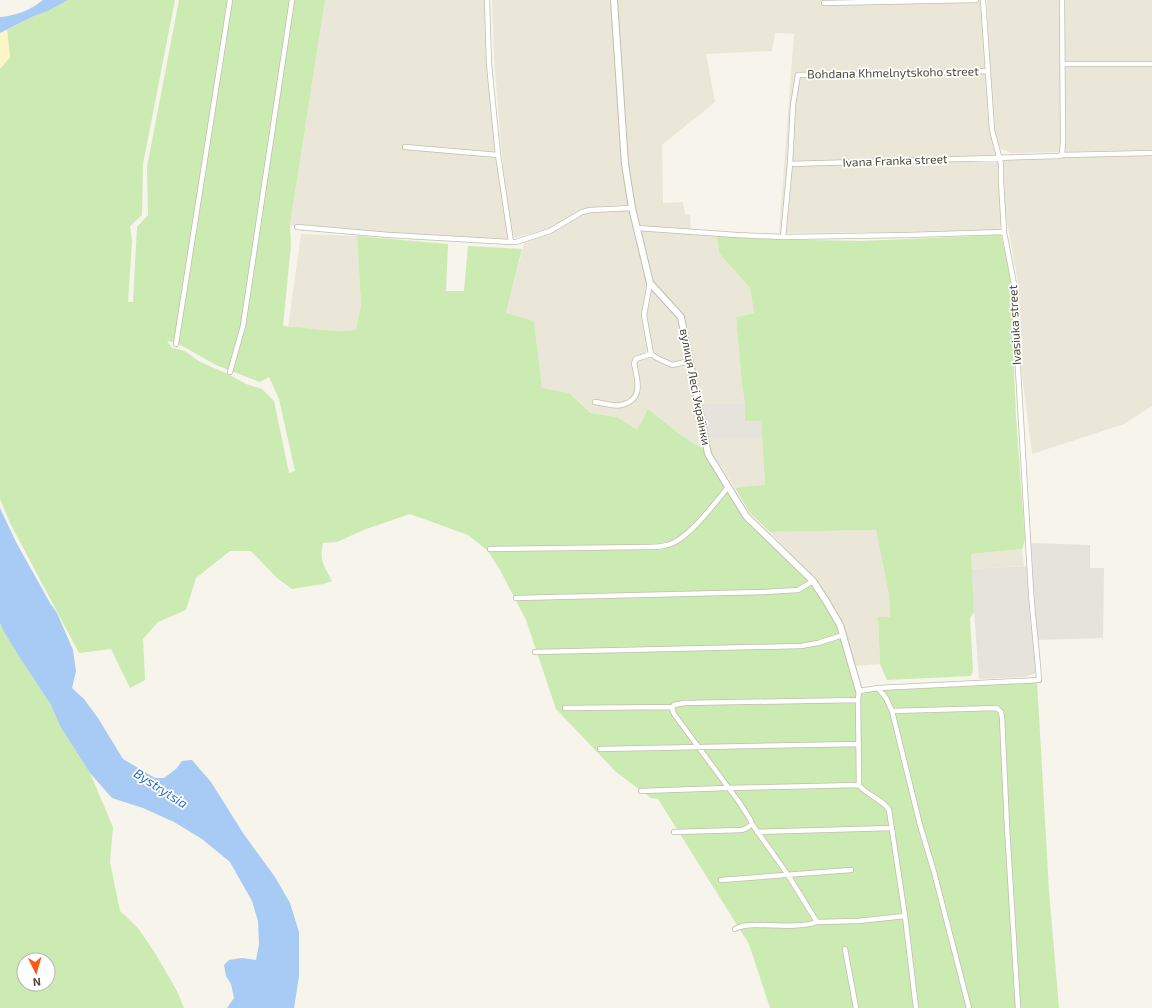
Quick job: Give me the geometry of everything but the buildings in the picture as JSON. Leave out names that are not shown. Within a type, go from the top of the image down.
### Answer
[{"type":"street","points":[[176,344],[230,0]]},
{"type":"street","points":[[230,372],[243,326],[292,0]]},
{"type":"street","points":[[487,0],[489,64],[498,155],[511,242]]},
{"type":"street","points":[[614,0],[625,164],[632,208],[650,284],[644,315],[651,354],[672,365],[690,361]]},
{"type":"street","points":[[824,3],[976,0]]},
{"type":"street","name":"Ivasiuka street","points":[[878,688],[1039,680],[1038,651],[1031,593],[1014,284],[1004,232],[1001,164],[992,130],[983,0]]},
{"type":"street","points":[[1062,0],[1064,142],[1062,155]]},
{"type":"street","points":[[1062,64],[1152,64]]},
{"type":"street","name":"Bohdana Khmelnytskoho street","points":[[790,164],[793,104],[798,75],[987,71]]},
{"type":"street","points":[[405,147],[498,155]]},
{"type":"street","name":"Ivana Franka street","points":[[790,164],[999,157],[1038,158],[1062,155],[1152,153]]},
{"type":"street","points":[[783,237],[790,164]]},
{"type":"street","points":[[298,227],[389,235],[516,242],[550,231],[582,212],[590,210],[632,208]]},
{"type":"street","points":[[637,228],[783,237],[1004,232]]},
{"type":"street","name":"вулиця Лесі Українки","points":[[650,284],[681,317],[708,454],[746,516],[813,581],[840,625],[859,692]]},
{"type":"street","points":[[596,402],[620,406],[633,400],[637,393],[638,385],[634,363],[636,359],[651,354]]},
{"type":"street","points":[[490,549],[648,547],[668,545],[675,542],[697,525],[728,488]]},
{"type":"street","points":[[516,598],[764,592],[798,590],[813,581]]},
{"type":"street","points":[[535,652],[801,646],[818,643],[844,635]]},
{"type":"street","points":[[916,1008],[905,916],[889,810],[887,806],[867,793],[859,785],[859,692],[878,688],[886,698],[892,711],[920,825],[934,872],[969,1008]]},
{"type":"street","points":[[565,708],[673,707],[677,704],[684,703],[858,700]]},
{"type":"street","points":[[673,707],[672,711],[674,714],[750,819],[757,832],[788,875],[817,922]]},
{"type":"street","points":[[892,711],[997,708],[1000,712],[1002,717],[1006,827],[1018,1008]]},
{"type":"street","points":[[600,749],[859,744]]},
{"type":"street","points":[[641,791],[859,785]]},
{"type":"street","points":[[674,832],[742,830],[752,824]]},
{"type":"street","points":[[757,832],[892,828]]},
{"type":"street","points":[[721,880],[851,870]]},
{"type":"street","points":[[735,929],[743,926],[799,925],[817,922],[858,921],[905,916]]},
{"type":"street","points":[[845,948],[856,1008]]},
{"type":"shaded area","points":[[325,0],[488,0],[496,156],[508,240],[297,227],[290,225]]},
{"type":"shaded area","points":[[492,0],[611,0],[619,123],[628,205],[591,207],[579,212],[555,227],[515,238],[512,235],[503,167],[494,58]]},
{"type":"shaded area","points":[[617,0],[981,0],[989,123],[998,155],[1002,224],[998,231],[779,233],[794,34],[775,33],[772,51],[706,54],[715,102],[662,145],[663,203],[683,202],[685,214],[690,215],[691,229],[640,227],[632,201],[625,138]]},
{"type":"shaded area","points":[[987,0],[1152,0],[1152,150],[1012,153],[1001,149],[997,141],[993,123]]},
{"type":"shaded area","points":[[1003,155],[1152,155],[1152,406],[1124,424],[1032,454],[1021,366],[1018,283],[1005,211]]},
{"type":"shaded area","points":[[630,209],[647,283],[680,317],[703,449],[682,436],[648,409],[637,431],[617,417],[592,413],[569,393],[542,388],[534,321],[506,313],[525,240],[560,228],[588,212]]},
{"type":"shaded area","points":[[641,230],[717,235],[719,253],[750,288],[754,313],[736,317],[745,404],[701,404],[682,314],[654,284]]},
{"type":"shaded area","points":[[301,234],[357,236],[361,305],[356,330],[336,331],[288,327]]},
{"type":"shaded area","points":[[701,404],[745,404],[745,421],[761,421],[762,437],[705,437]]},
{"type":"shaded area","points":[[705,437],[762,437],[765,486],[735,488],[708,447]]},
{"type":"shaded area","points":[[876,530],[889,595],[890,617],[878,618],[880,664],[853,666],[817,582],[770,532]]},
{"type":"shaded area","points":[[1030,543],[1090,545],[1090,568],[1104,568],[1103,638],[1038,640],[1035,619]]},
{"type":"shaded area","points":[[1022,549],[1024,566],[971,569],[971,554]]},
{"type":"shaded area","points":[[1028,566],[1038,664],[1036,673],[1025,677],[979,679],[971,569]]},
{"type":"green space","points":[[68,0],[175,0],[143,164],[142,215],[130,226],[132,241],[128,302],[133,302],[137,227],[148,215],[147,167],[179,0],[325,0],[290,225],[291,245],[283,326],[336,331],[356,330],[361,305],[357,236],[448,244],[446,291],[464,291],[468,246],[522,249],[506,313],[534,321],[542,388],[569,393],[591,413],[617,417],[637,430],[648,409],[682,436],[703,449],[742,510],[816,589],[840,629],[857,695],[892,686],[1037,680],[1049,891],[1059,1008],[770,1008],[749,944],[658,799],[651,798],[616,772],[556,709],[526,620],[499,568],[487,550],[468,535],[410,514],[366,529],[337,542],[323,543],[322,559],[332,581],[292,589],[277,578],[251,551],[230,551],[196,578],[186,610],[158,622],[143,639],[145,680],[130,688],[111,649],[79,653],[10,523],[0,499],[0,69],[10,57],[7,30],[34,16],[48,11]],"holes":[[[167,341],[177,343],[216,365],[260,382],[269,377],[279,399],[295,471],[289,473],[274,401],[262,389],[246,384],[228,374],[200,362],[185,351],[172,348]]]},
{"type":"green space","points":[[717,235],[764,239],[861,241],[1001,235],[1012,283],[1011,299],[1016,417],[1025,540],[1022,549],[971,554],[974,612],[970,618],[973,670],[971,676],[887,680],[880,664],[878,617],[890,617],[889,595],[876,530],[770,532],[749,512],[735,488],[765,485],[761,421],[745,421],[745,404],[736,317],[754,313],[750,288],[719,253]]},
{"type":"green space","points":[[0,624],[51,705],[60,726],[90,773],[113,827],[110,862],[120,911],[138,928],[155,953],[177,991],[184,1008],[0,1008]]},
{"type":"sand","points":[[7,30],[10,57],[0,69],[0,33]]},
{"type":"water","points":[[43,0],[68,0],[0,33],[0,17],[23,12]]},
{"type":"water","name":"Bystrytsia","points":[[0,508],[16,542],[57,613],[73,650],[76,671],[72,688],[84,699],[98,718],[123,759],[155,778],[164,778],[176,769],[182,761],[192,760],[211,782],[243,833],[275,877],[290,903],[299,932],[299,976],[294,1008],[227,1008],[234,998],[231,984],[226,976],[224,965],[229,960],[242,958],[256,960],[259,944],[258,921],[252,901],[230,862],[202,839],[174,822],[143,808],[112,798],[90,773],[60,726],[51,705],[3,630],[0,623]]}]
